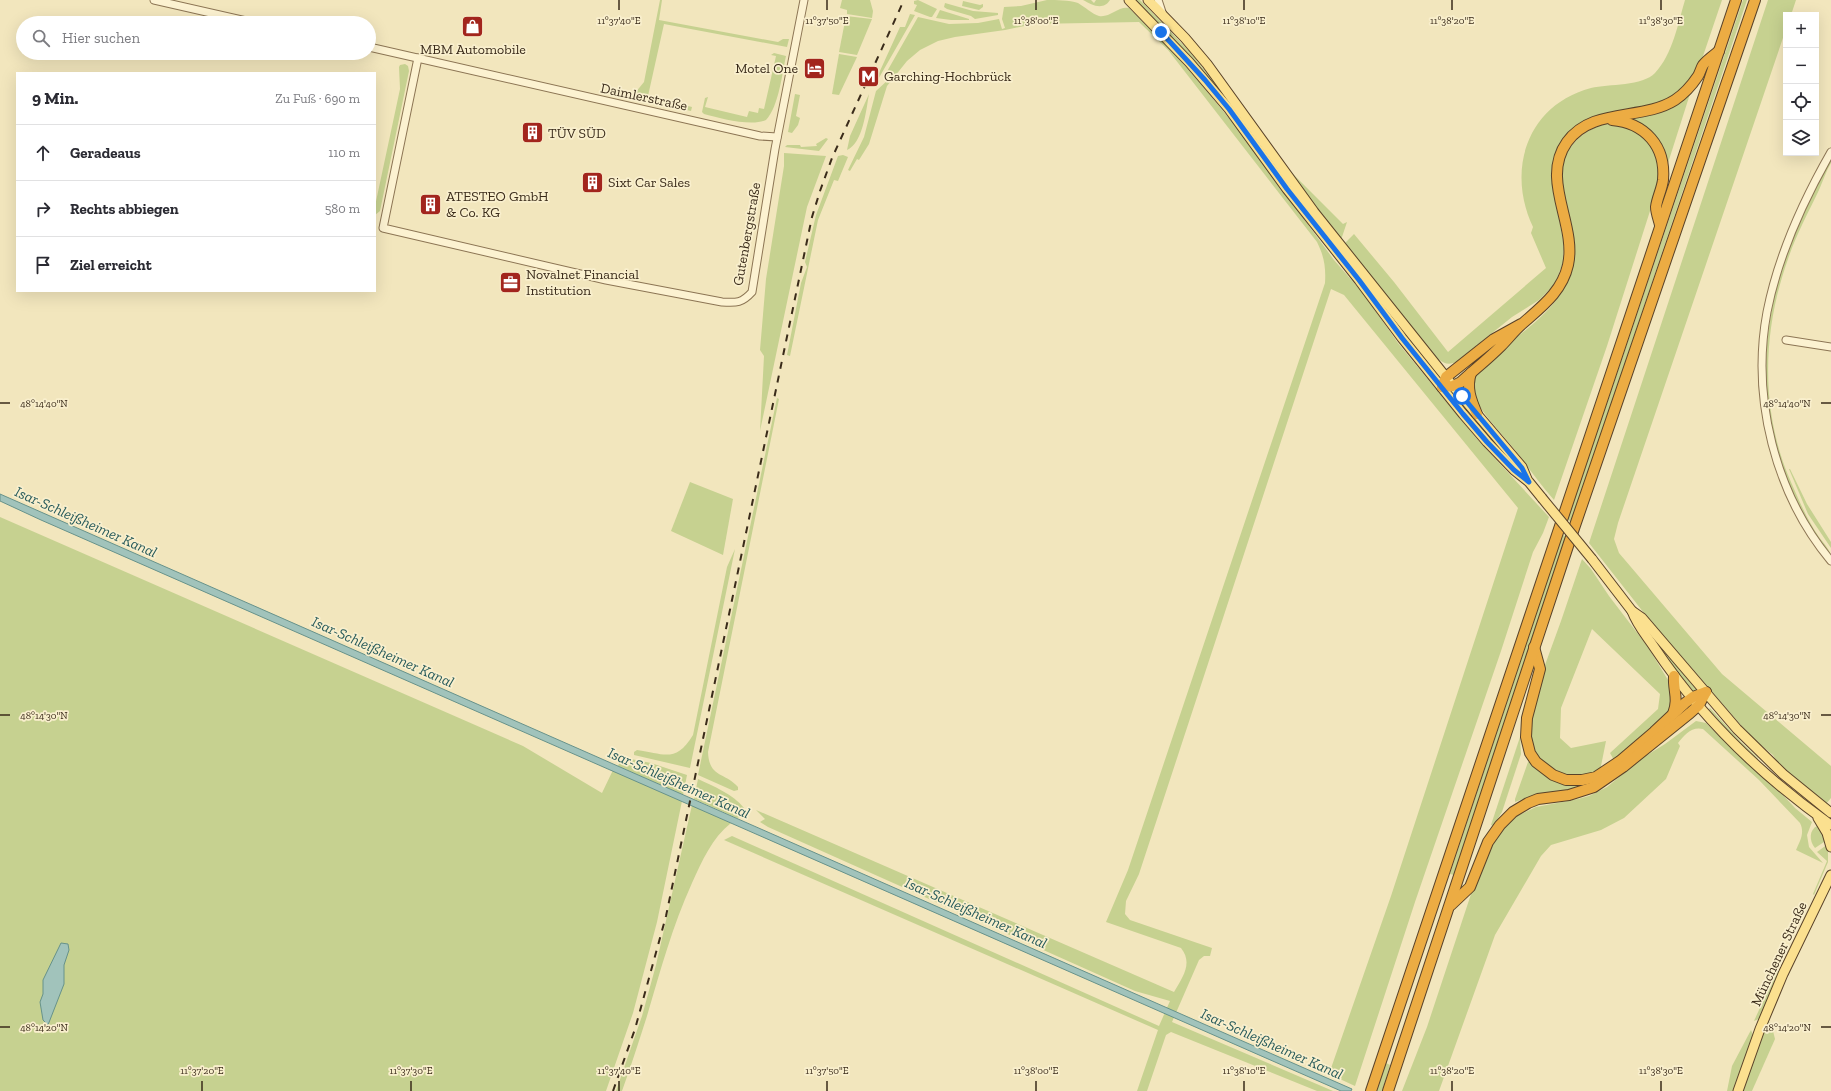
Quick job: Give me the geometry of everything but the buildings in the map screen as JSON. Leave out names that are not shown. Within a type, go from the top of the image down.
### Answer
[{"type":"highway","points":[[1371,1091],[1736,0]]},
{"type":"highway","points":[[1388,1091],[1534,647],[1756,0]]},
{"type":"highway","points":[[1521,324],[1494,339],[1446,377],[1442,387],[1453,386],[1461,382],[1521,324],[1539,310],[1557,289],[1568,265],[1568,233],[1557,188],[1558,168],[1561,152],[1568,141],[1576,132],[1589,124],[1602,119],[1654,109],[1675,99],[1686,91],[1698,76],[1704,64],[1720,50]]},
{"type":"highway","points":[[1602,119],[1622,121],[1633,124],[1652,138],[1658,148],[1663,162],[1663,181],[1656,208],[1660,226]]},
{"type":"highway","points":[[1471,373],[1468,382],[1469,391],[1477,414]]},
{"type":"highway","points":[[1534,647],[1540,669],[1527,718],[1526,737],[1530,753],[1536,762],[1553,776],[1566,780],[1596,777],[1620,761],[1673,714],[1696,701]]},
{"type":"highway","points":[[1673,714],[1677,696],[1674,676]]},
{"type":"highway","points":[[1450,906],[1470,886],[1488,842],[1500,825],[1513,812],[1538,799],[1569,795],[1594,787],[1623,767],[1706,692]]},
{"type":"main road","points":[[1129,0],[1205,80],[1229,109],[1287,189],[1346,257],[1522,468],[1529,482]]},
{"type":"main road","points":[[1148,0],[1185,38],[1207,64],[1334,243]]},
{"type":"main road","points":[[1346,257],[1402,338],[1487,442],[1514,470],[1529,482],[1632,611],[1642,618],[1737,729],[1783,774],[1829,811]]},
{"type":"main road","points":[[1632,611],[1636,622],[1674,676],[1696,701],[1738,746],[1817,815],[1831,825]]},
{"type":"main road","points":[[1817,815],[1827,833],[1831,846]]},
{"type":"main road","name":"Münchener Straße","points":[[1738,1091],[1760,1029],[1783,974],[1831,875]]},
{"type":"street","points":[[154,0],[224,16]]},
{"type":"street","points":[[777,138],[804,0]]},
{"type":"street","points":[[1158,0],[1164,17]]},
{"type":"street","name":"Daimlerstraße","points":[[376,49],[760,136],[777,138]]},
{"type":"street","points":[[383,228],[418,58]]},
{"type":"street","name":"Gutenbergstraße","points":[[376,226],[629,284],[722,302],[735,303],[744,300],[752,292],[777,138]]},
{"type":"street","points":[[1831,152],[1818,175],[1787,244],[1775,282],[1767,312],[1763,344],[1762,377],[1770,437],[1777,462],[1808,529],[1831,560]]},
{"type":"street","points":[[1786,340],[1831,347]]},
{"type":"green space","points":[[660,0],[662,0],[659,20],[778,42],[783,39],[789,39],[787,47],[664,24],[648,96],[692,107],[691,111],[634,98],[635,93],[644,82]]},
{"type":"green space","points":[[842,0],[870,0],[873,11],[872,18],[847,14],[847,10],[840,8]]},
{"type":"green space","points":[[918,0],[937,9],[932,17],[914,11],[917,5],[914,4],[914,1]]},
{"type":"green space","points":[[1047,0],[1078,3],[1099,16],[1129,8],[1173,52],[1237,128],[1334,260],[1362,292],[1398,343],[1477,439],[1549,517],[1533,552],[1501,651],[1415,902],[1355,1086],[1329,1074],[1391,896],[1518,508],[1344,295],[1331,289],[1139,874],[1126,901],[1125,914],[1130,920],[1212,948],[1210,956],[1204,956],[1199,960],[1172,1022],[1333,1091],[1317,1091],[1171,1032],[1166,1035],[1147,1091],[1137,1091],[1158,1030],[724,840],[732,836],[1159,1026],[1170,1001],[1135,991],[768,827],[760,822],[765,819],[756,810],[1174,992],[1185,970],[1186,959],[1181,948],[1106,922],[1128,870],[1325,283],[1325,267],[1317,242],[1168,50],[1139,22],[1034,24],[1005,30],[955,37],[938,41],[920,50],[907,61],[887,86],[869,144],[859,160],[857,159],[850,171],[848,170],[864,137],[876,91],[889,79],[885,75],[918,17],[949,24],[978,23],[999,19],[1002,29],[1005,28],[1002,19],[1004,7],[1021,6]]},
{"type":"green space","points":[[1083,0],[1091,0],[1094,3],[1096,0],[1110,0],[1104,5],[1097,6]]},
{"type":"green space","points":[[1136,0],[1140,0],[1190,52],[1217,86],[1216,88]]},
{"type":"green space","points":[[1685,0],[1722,0],[1697,71],[1684,88],[1663,103],[1585,121],[1553,170],[1552,180],[1564,246],[1563,262],[1557,279],[1552,287],[1539,300],[1512,317],[1456,362],[1449,364],[1442,362],[1431,352],[1344,244],[1354,234],[1394,282],[1448,352],[1546,268],[1531,233],[1533,227],[1525,205],[1522,184],[1523,162],[1528,142],[1537,124],[1551,109],[1569,97],[1591,88],[1625,84],[1642,80],[1655,73],[1671,48]]},
{"type":"green space","points":[[1743,0],[1747,0],[1571,523],[1568,519]]},
{"type":"green space","points":[[1768,0],[1796,0],[1792,12],[1783,12],[1783,38],[1618,523],[1614,539],[1619,553],[1722,674],[1831,766],[1831,798],[1826,804],[1779,765],[1773,755],[1752,738],[1676,650],[1666,641],[1589,543]]},
{"type":"green space","points":[[963,1],[980,5],[983,4],[983,7],[979,10],[962,6]]},
{"type":"green space","points":[[945,3],[973,11],[998,13],[998,15],[975,19],[971,16],[947,9],[944,7]]},
{"type":"green space","points":[[940,10],[969,19],[969,20],[936,18]]},
{"type":"green space","points":[[910,14],[915,15],[876,83],[874,84],[900,27],[905,27]]},
{"type":"green space","points":[[846,16],[872,19],[857,55],[839,52]]},
{"type":"green space","points":[[774,53],[786,56],[777,98],[774,107],[766,120],[753,123],[735,121],[718,118],[702,112],[705,98],[708,97],[705,107],[747,117],[749,111],[758,113],[759,108],[764,109],[776,56],[771,55]]},
{"type":"green space","points":[[839,54],[857,57],[839,95],[832,94]]},
{"type":"green space","points":[[405,64],[408,66],[409,71],[380,211],[376,214],[376,201],[400,89],[400,65]]},
{"type":"green space","points":[[795,94],[800,95],[796,116],[800,118],[798,125],[792,133],[788,132]]},
{"type":"green space","points":[[869,94],[860,134],[857,141],[847,150],[850,136]]},
{"type":"green space","points":[[1690,94],[1668,163],[1661,146],[1653,136],[1626,119],[1680,102]]},
{"type":"green space","points":[[1604,124],[1625,125],[1651,142],[1660,163],[1657,189],[1607,346],[1554,500],[1484,413],[1474,397],[1472,388],[1477,372],[1537,320],[1557,299],[1564,287],[1573,266],[1575,243],[1562,189],[1563,165],[1566,154],[1580,137]]},
{"type":"green space","points":[[826,138],[828,139],[819,151],[785,147],[787,145],[800,145],[801,147],[817,146],[816,144]]},
{"type":"green space","points":[[784,153],[826,156],[807,207],[760,431],[764,356],[760,350],[766,279],[784,166]]},
{"type":"green space","points":[[843,155],[848,157],[838,181],[834,180],[818,220],[790,356],[787,355],[801,283],[807,267],[805,262],[816,215],[838,156]]},
{"type":"green space","points":[[1831,157],[1831,163],[1802,224],[1788,259],[1774,313],[1768,367],[1769,395],[1779,449],[1788,475],[1802,507],[1814,530],[1829,550],[1831,558],[1800,508],[1780,458],[1769,409],[1766,359],[1772,309],[1785,259],[1805,208]]},
{"type":"green space","points":[[1281,162],[1343,224],[1347,222],[1341,240]]},
{"type":"green space","points":[[777,398],[779,399],[708,752],[711,766],[715,771],[733,782],[738,787],[738,790],[734,791],[698,775]]},
{"type":"green space","points":[[1789,469],[1807,504],[1831,542],[1831,548],[1808,514]]},
{"type":"green space","points":[[690,482],[733,499],[723,555],[671,531]]},
{"type":"green space","points":[[0,517],[523,746],[602,793],[613,770],[682,801],[657,922],[633,1013],[606,1091],[0,1091]]},
{"type":"green space","points":[[1563,534],[1567,539],[1454,875],[1450,874]]},
{"type":"green space","points":[[735,549],[690,768],[634,755],[634,752],[637,750],[663,754],[675,753],[687,744],[693,735],[727,567]]},
{"type":"green space","points":[[1582,559],[1591,569],[1609,596],[1648,647],[1671,685],[1674,698],[1669,715],[1615,762],[1610,753],[1658,709],[1660,694],[1592,629],[1561,708],[1560,738],[1571,748],[1606,741],[1600,771],[1591,775],[1562,775],[1538,760],[1530,741],[1531,716],[1537,687]]},
{"type":"green space","points":[[1654,637],[1695,686],[1697,692],[1695,693],[1678,673]]},
{"type":"green space","points":[[1710,708],[1758,759],[1732,736],[1709,709]]},
{"type":"green space","points":[[1696,721],[1706,723],[1734,751],[1765,776],[1795,808],[1812,822],[1807,835],[1809,847],[1823,863],[1796,850],[1802,834],[1800,823],[1759,780],[1703,729],[1699,728],[1692,730],[1678,743],[1680,746],[1666,779],[1624,818],[1601,830],[1551,845],[1541,856],[1495,935],[1439,1091],[1402,1091],[1427,1027],[1478,873],[1490,848],[1503,829],[1517,816],[1536,807],[1589,796],[1607,787],[1644,757],[1665,744]]},
{"type":"green space","points":[[1520,737],[1521,754],[1502,812],[1493,826],[1491,825]]},
{"type":"green space","points":[[631,759],[651,763],[687,775],[683,795],[618,766],[620,761],[628,764],[628,760]]},
{"type":"green space","points":[[1528,762],[1531,762],[1546,776],[1597,780],[1581,788],[1529,797],[1515,802]]},
{"type":"green space","points":[[698,779],[722,791],[739,803],[744,808],[742,816],[737,818],[694,799]]},
{"type":"green space","points":[[692,805],[731,823],[718,836],[708,850],[685,899],[667,948],[647,1016],[622,1091],[616,1091],[642,1016],[656,965]]},
{"type":"green space","points":[[1817,826],[1827,840],[1815,848],[1811,839],[1811,833]]},
{"type":"green space","points":[[1828,844],[1828,862],[1814,895],[1813,894],[1827,861],[1817,852]]},
{"type":"green space","points":[[1777,970],[1779,972],[1761,1016],[1759,1019],[1754,1021]]},
{"type":"green space","points":[[1768,1022],[1771,1023],[1775,1039],[1752,1091],[1742,1091]]},
{"type":"green space","points":[[1751,1030],[1753,1035],[1733,1091],[1727,1091],[1732,1066]]},
{"type":"green space","points":[[1386,1063],[1390,1065],[1382,1091],[1377,1091]]},
{"type":"water","points":[[0,494],[1352,1089],[1351,1091],[1341,1091],[41,520],[0,501]]},
{"type":"water","points":[[61,943],[68,944],[69,950],[64,965],[64,984],[48,1025],[43,1020],[40,1002],[43,994],[43,980]]},
{"type":"railway","points":[[613,1091],[635,1029],[666,916],[812,217],[832,158],[904,0]]},
{"type":"place","name":"MBM Automobile","points":[[473,27]]},
{"type":"place","name":"Motel One","points":[[814,68]]},
{"type":"place","name":"Garching-Hochbrück","points":[[868,76]]},
{"type":"place","name":"TÜV SÜD","points":[[533,133]]},
{"type":"place","name":"Sixt Car Sales","points":[[592,182]]},
{"type":"place","name":"ATESTEO GmbH & Co. KG","points":[[430,204]]},
{"type":"place","name":"Novalnet Financial Institution","points":[[511,282]]},
{"type":"route","points":[[1161,32],[1205,80],[1229,109],[1287,189],[1359,280],[1402,338],[1463,414],[1514,470],[1529,482],[1522,468],[1462,396]]},
{"type":"water label","name":"Isar-Schleißheimer Kanal","points":[[86,522]]},
{"type":"water label","name":"Isar-Schleißheimer Kanal","points":[[383,652]]},
{"type":"water label","name":"Isar-Schleißheimer Kanal","points":[[679,783]]},
{"type":"water label","name":"Isar-Schleißheimer Kanal","points":[[976,913]]},
{"type":"water label","name":"Isar-Schleißheimer Kanal","points":[[1272,1044]]}]
